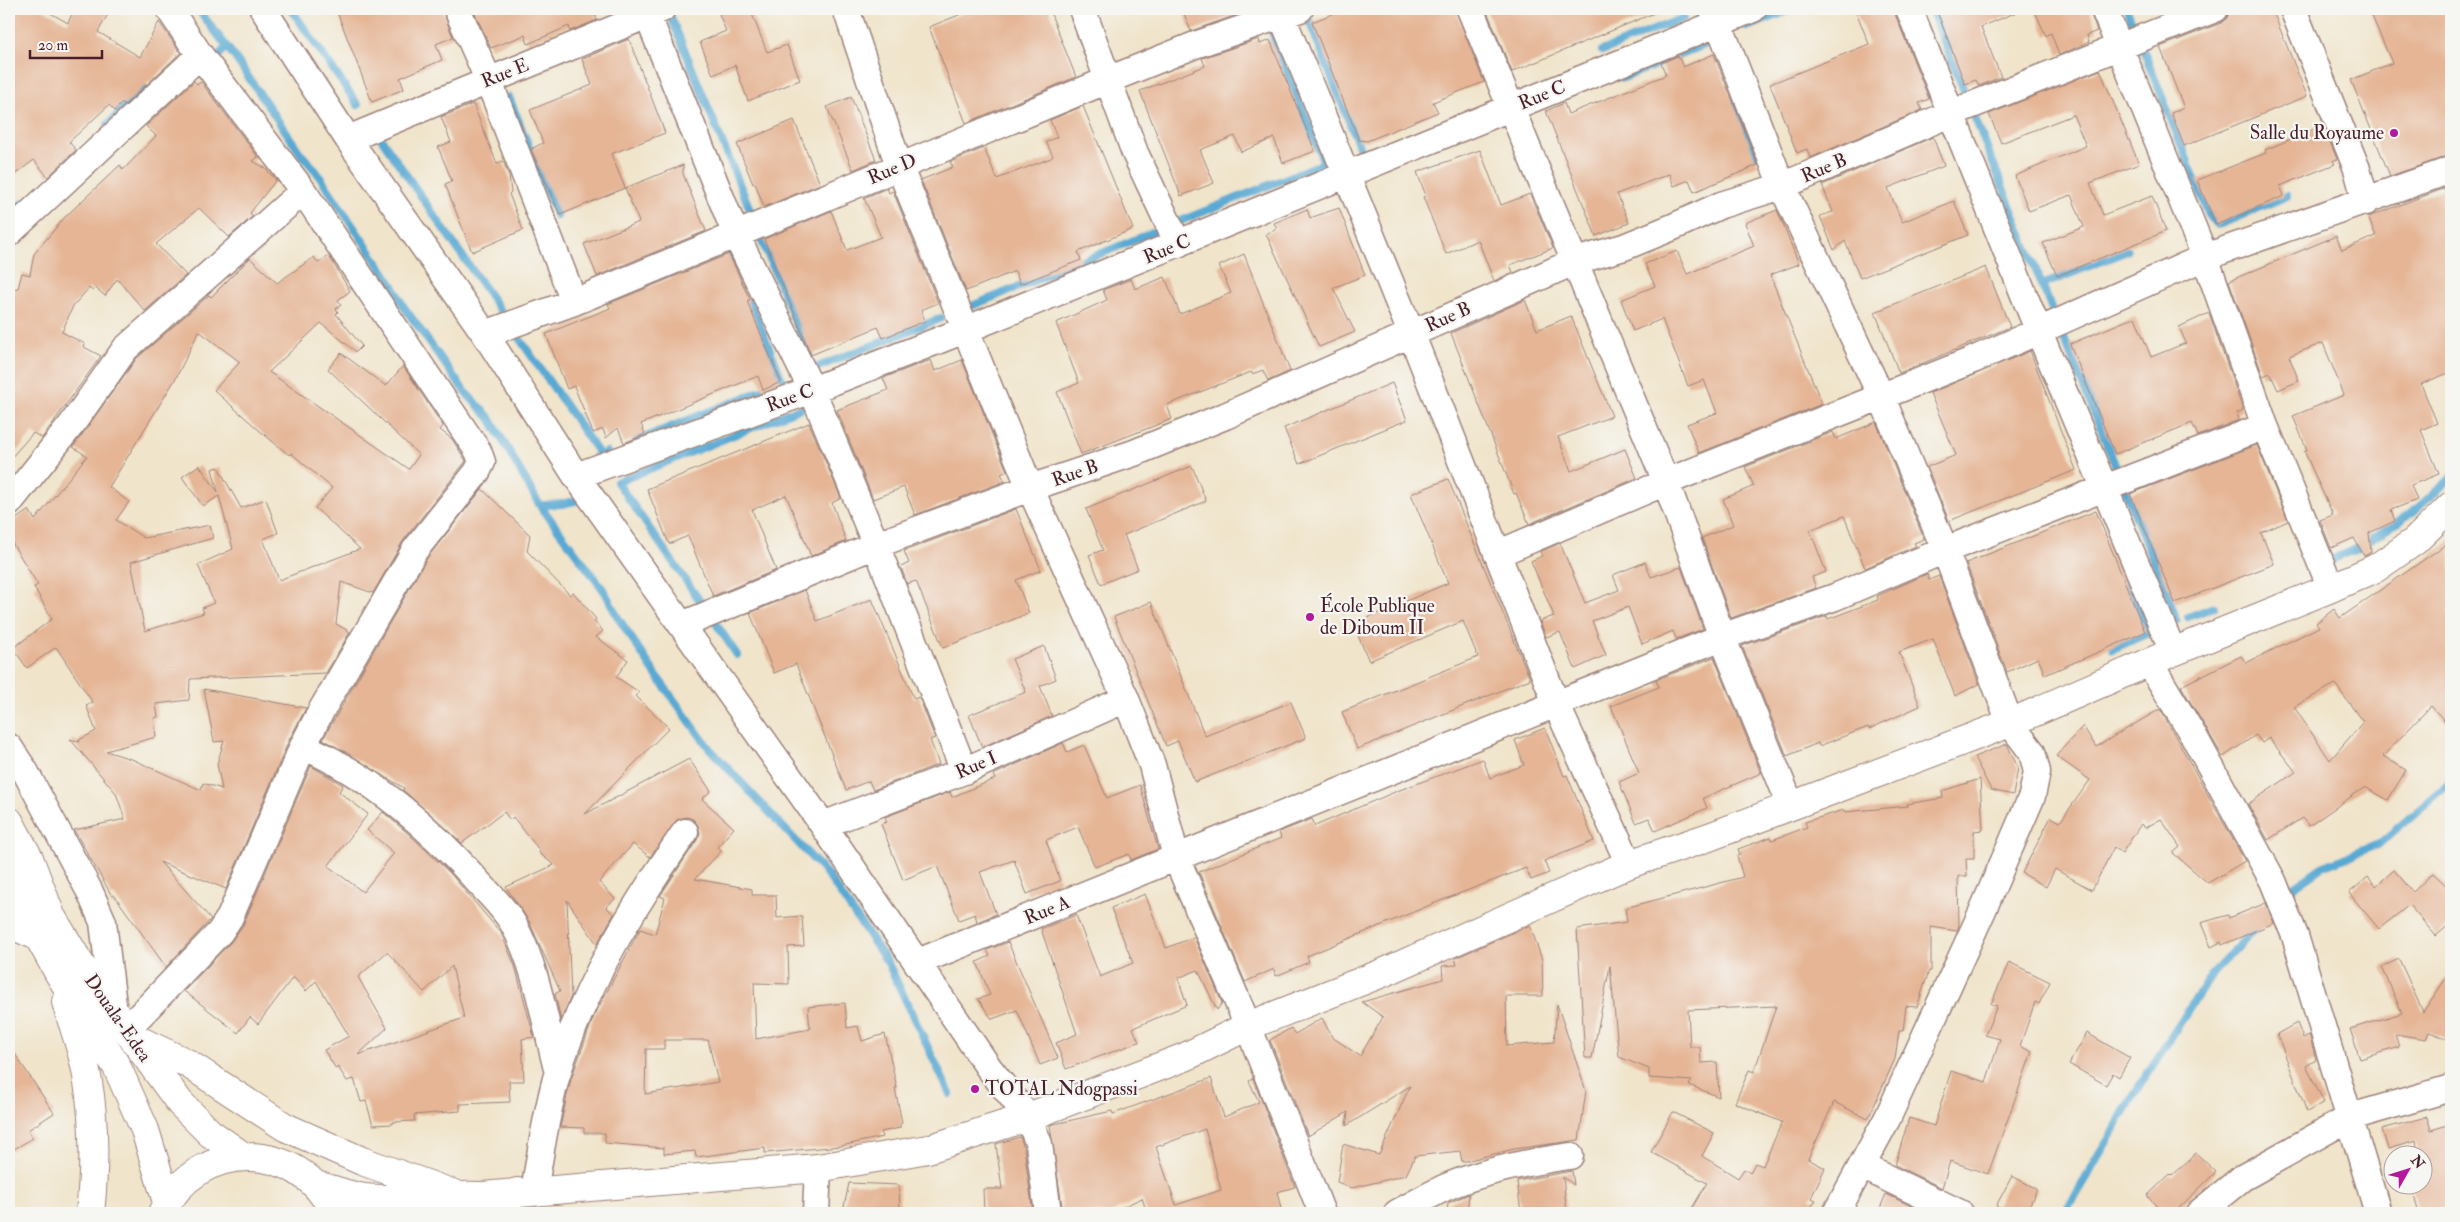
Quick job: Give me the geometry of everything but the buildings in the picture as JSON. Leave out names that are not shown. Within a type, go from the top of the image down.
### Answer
[{"type":"main road","points":[[436,1213],[477,1201],[525,1192],[710,1179],[818,1168],[928,1149],[1028,1117],[1185,1056],[1248,1026],[1385,972],[1629,864],[1709,837],[2010,723],[2161,657],[2331,588],[2376,568],[2415,541],[2451,506]]},
{"type":"main road","points":[[9,821],[29,858],[45,927],[9,924]]},
{"type":"main road","name":"Douala-Edea","points":[[9,866],[45,927],[58,972],[117,1068],[145,1130],[165,1208]]},
{"type":"main road","name":"Douala-Edea","points":[[9,882],[180,1102],[210,1133],[244,1157]]},
{"type":"main road","points":[[58,972],[87,1075],[94,1161],[90,1213]]},
{"type":"main road","points":[[123,1027],[187,1063],[285,1127],[362,1161],[477,1201]]},
{"type":"main road","points":[[165,1208],[191,1176],[205,1167],[224,1160],[244,1157],[264,1158],[283,1163],[300,1173],[316,1185],[334,1213]]},
{"type":"main road","points":[[316,1185],[365,1198],[477,1201]]},
{"type":"street","points":[[123,1027],[220,932],[230,917],[303,746],[321,711],[415,550],[477,472],[482,462],[478,451],[303,191],[200,55],[169,9]]},
{"type":"street","points":[[263,9],[348,139],[485,334],[576,476],[823,825],[989,1068],[1028,1117],[1039,1144],[1048,1213]]},
{"type":"street","points":[[457,9],[488,79],[574,302]]},
{"type":"street","points":[[846,9],[899,166],[1030,488],[1126,699],[1152,766],[1176,857],[1248,1026],[1322,1213]]},
{"type":"street","points":[[1082,9],[1135,154],[1178,244]]},
{"type":"street","points":[[1470,9],[1666,482],[1722,637],[1792,806]]},
{"type":"street","name":"Rue C","points":[[576,476],[812,390],[965,330],[1510,108],[1716,16],[1753,9]]},
{"type":"street","points":[[1909,9],[2104,489],[2161,657],[2196,740],[2273,881],[2294,936],[2378,1213]]},
{"type":"street","points":[[2104,9],[2205,257],[2265,426],[2331,588]]},
{"type":"street","name":"Rue B","points":[[682,625],[876,545],[1030,488],[1134,453],[1225,416],[1576,261],[1624,247],[1721,205],[1782,186],[1952,113],[2215,9]]},
{"type":"street","points":[[2293,9],[2357,169],[2366,202]]},
{"type":"street","points":[[652,11],[736,235],[812,390],[876,545],[964,771]]},
{"type":"street","name":"Rue E","points":[[348,139],[652,11]]},
{"type":"street","points":[[1287,11],[1347,174],[1556,706],[1629,864]]},
{"type":"street","name":"Rue D","points":[[485,334],[574,302],[1108,80],[1287,11]]},
{"type":"street","points":[[1716,16],[1782,186],[1882,398],[1945,550],[2010,723],[2032,752],[2036,772],[2032,796],[1982,912],[1887,1119],[1836,1213]]},
{"type":"street","points":[[9,233],[200,55]]},
{"type":"street","points":[[1497,554],[1666,482],[1882,398],[2039,332],[2205,257],[2366,202],[2451,170]]},
{"type":"street","points":[[9,503],[72,424],[125,349],[303,191]]},
{"type":"street","name":"Rue A","points":[[918,962],[1556,706],[1722,637],[1835,597],[1945,550],[2265,426]]},
{"type":"street","name":"Rue I","points":[[823,825],[964,771],[1126,699]]},
{"type":"street","points":[[303,746],[322,755],[396,803],[463,864],[507,913],[516,929],[534,974],[558,1073]]},
{"type":"street","points":[[9,748],[25,771],[90,892],[103,922],[123,1027]]},
{"type":"street","points":[[525,1192],[567,1044],[597,977],[639,900],[684,832]]},
{"type":"street","points":[[2199,1213],[2242,1178],[2350,1117],[2451,1088]]},
{"type":"street","points":[[1396,1213],[1445,1188],[1477,1176],[1538,1161],[1570,1156]]},
{"type":"street","points":[[1862,1166],[1960,1213]]},
{"type":"street","points":[[816,1213],[818,1168]]},
{"type":"waterway","points":[[198,9],[234,56],[301,154],[316,171],[392,284],[404,307],[465,392],[490,418],[539,504],[605,592],[617,616],[656,675],[709,748],[826,873],[888,963],[950,1094]]},
{"type":"waterway","points":[[291,9],[358,105]]},
{"type":"waterway","points":[[1747,27],[1793,9]]},
{"type":"waterway","points":[[1931,9],[2053,312]]},
{"type":"waterway","points":[[2127,9],[2210,217],[2215,223],[2221,224],[2287,196]]},
{"type":"waterway","points":[[671,17],[753,217]]},
{"type":"waterway","points":[[1308,18],[1361,151]]},
{"type":"waterway","points":[[1602,51],[1683,18]]},
{"type":"waterway","points":[[1269,25],[1325,165]]},
{"type":"waterway","points":[[1623,78],[1714,41]]},
{"type":"waterway","points":[[211,63],[224,50]]},
{"type":"waterway","points":[[108,124],[144,88]]},
{"type":"waterway","points":[[509,97],[557,216]]},
{"type":"waterway","points":[[1737,103],[1740,112],[1738,113],[1756,155]]},
{"type":"waterway","points":[[376,131],[600,455],[607,452]]},
{"type":"waterway","points":[[1173,224],[1324,163]]},
{"type":"waterway","points":[[9,215],[23,203]]},
{"type":"waterway","points":[[964,309],[1159,230]]},
{"type":"waterway","points":[[758,231],[809,356]]},
{"type":"waterway","points":[[2042,285],[2127,251]]},
{"type":"waterway","points":[[638,440],[783,382],[730,252]]},
{"type":"waterway","points":[[813,369],[941,318]]},
{"type":"waterway","points":[[2062,333],[2116,467]]},
{"type":"waterway","points":[[705,608],[617,482],[801,408]]},
{"type":"waterway","points":[[2368,542],[2413,512],[2451,478]]},
{"type":"waterway","points":[[2123,485],[2177,620]]},
{"type":"waterway","points":[[545,505],[579,500]]},
{"type":"waterway","points":[[2113,543],[2149,631]]},
{"type":"waterway","points":[[2333,559],[2360,547]]},
{"type":"waterway","points":[[2188,617],[2214,607]]},
{"type":"waterway","points":[[713,619],[737,655]]},
{"type":"waterway","points":[[2113,649],[2148,633]]},
{"type":"waterway","points":[[2065,1213],[2142,1082],[2211,975],[2296,885],[2322,867],[2379,844],[2451,782]]},
{"type":"place","name":"Salle du Royaume","points":[[2394,133]]},
{"type":"place","name":"École Publique de Diboum II","points":[[1310,617]]},
{"type":"place","name":"TOTAL Ndogpassi","points":[[975,1089]]}]
